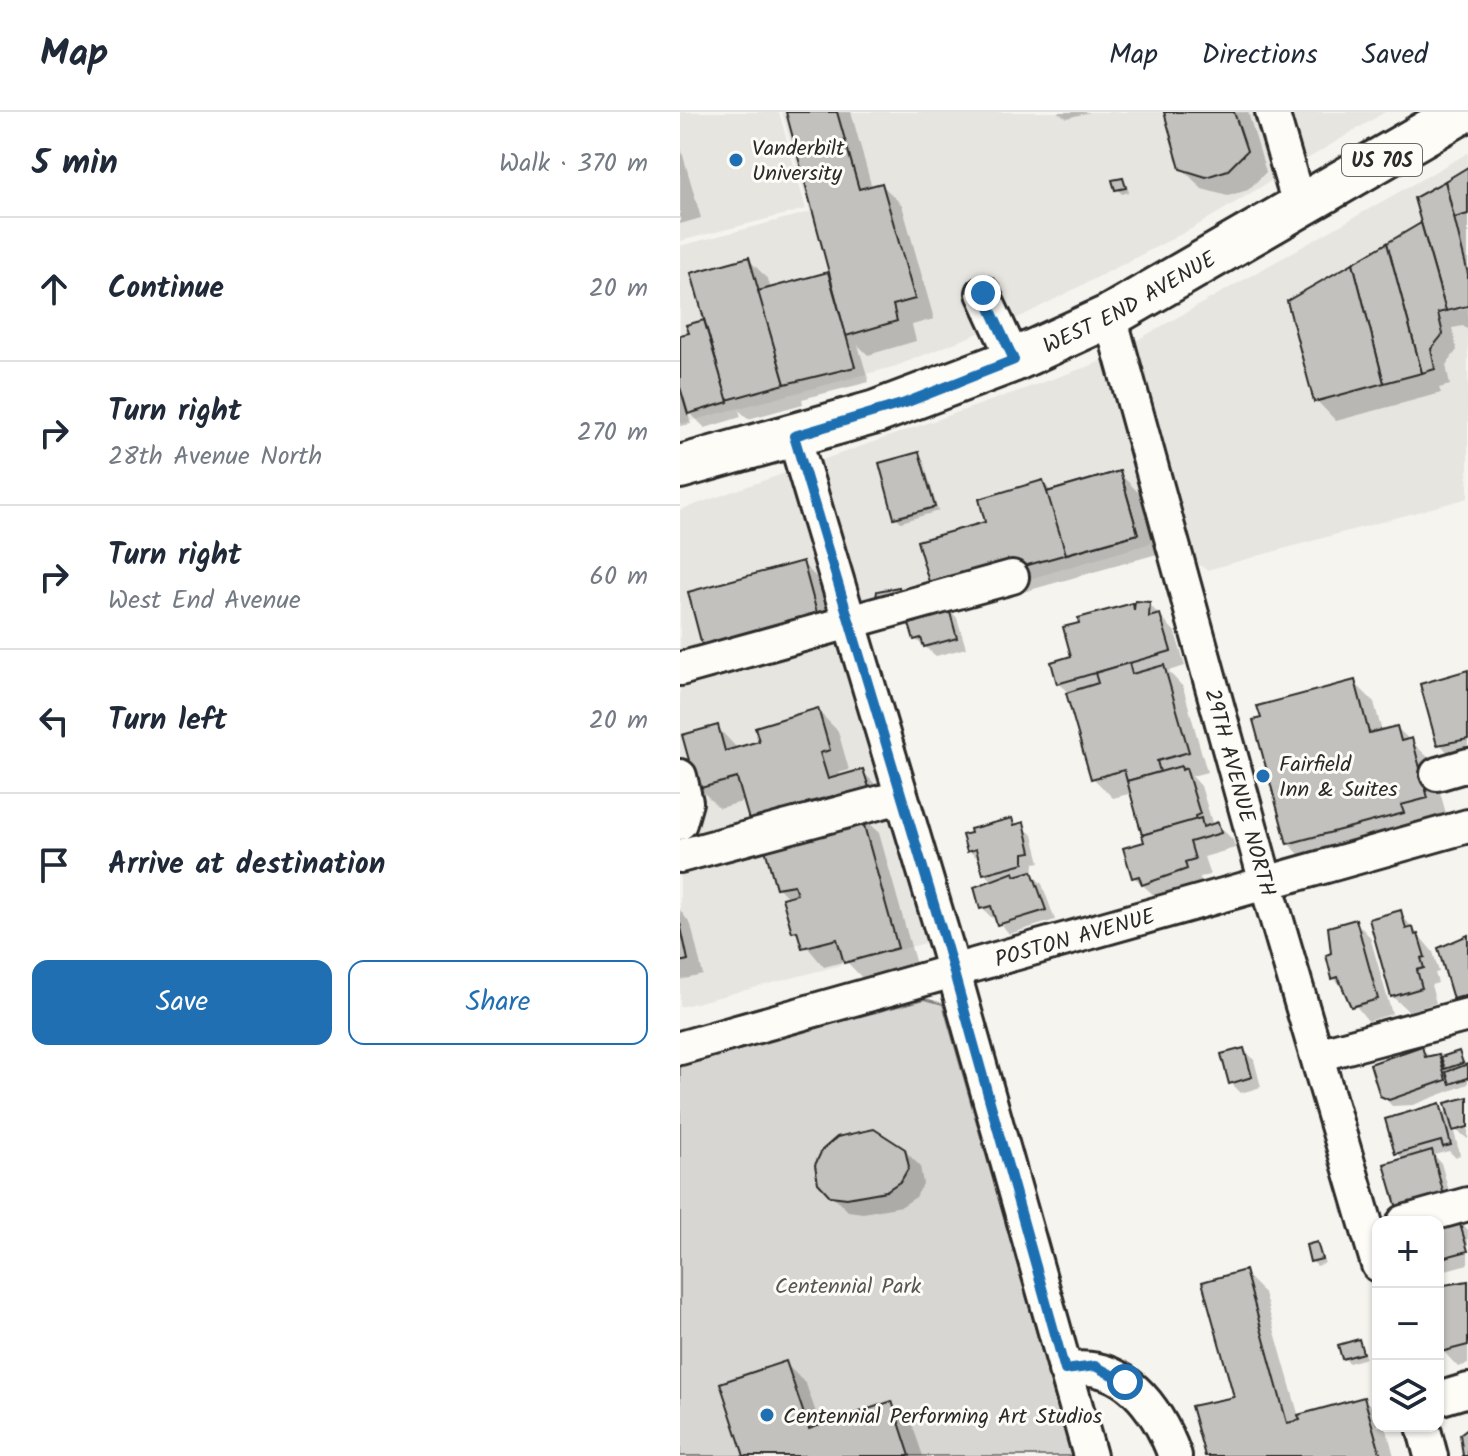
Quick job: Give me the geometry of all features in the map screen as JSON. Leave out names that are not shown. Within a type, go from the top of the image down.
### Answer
[{"type":"main road","name":"WEST END AVENUE","points":[[680,467],[905,403],[1014,360],[1110,316],[1300,208],[1412,126],[1462,112]]},
{"type":"street","points":[[1272,112],[1300,208]]},
{"type":"street","points":[[983,293],[1014,360]]},
{"type":"street","name":"29TH AVENUE NORTH","points":[[1110,316],[1266,883],[1372,1228]]},
{"type":"street","points":[[794,436],[952,971],[1090,1456]]},
{"type":"street","points":[[680,669],[1012,577]]},
{"type":"street","points":[[1437,774],[1468,765]]},
{"type":"street","points":[[680,776],[686,802],[680,823]]},
{"type":"street","points":[[680,856],[900,797]]},
{"type":"street","name":"POSTON AVENUE","points":[[680,1048],[1468,826]]},
{"type":"street","points":[[1317,1055],[1468,1015]]},
{"type":"street","points":[[1425,1216],[1468,1204]]},
{"type":"street","points":[[1065,1370],[1095,1366],[1125,1382],[1152,1411],[1175,1456]]},
{"type":"street","points":[[1444,1397],[1468,1390]]},
{"type":"street","points":[[1425,1432],[1431,1456]]},
{"type":"shaded area","name":"Vanderbilt University","points":[[680,112],[779,112],[806,209],[680,241]]},
{"type":"shaded area","points":[[782,112],[1385,112],[1193,228],[1022,316],[896,366],[680,424],[680,246],[810,212]]},
{"type":"shaded area","points":[[1468,153],[1468,498],[1207,570],[1161,540],[839,635],[929,942],[680,1007],[680,510],[1095,364]]},
{"type":"green space","name":"Centennial Park","points":[[925,999],[943,1004],[1072,1456],[680,1456],[680,1064]]},
{"type":"building","points":[[786,112],[837,112],[859,189],[882,183],[915,299],[893,305],[897,321],[846,336]]},
{"type":"building","points":[[1164,112],[1234,112],[1247,151],[1228,170],[1206,177],[1180,169]]},
{"type":"building","points":[[1468,167],[1468,214],[1454,218],[1445,181]]},
{"type":"building","points":[[1123,178],[1126,188],[1115,190],[1112,180]]},
{"type":"building","points":[[1445,181],[1468,274],[1468,306],[1446,311],[1414,198]]},
{"type":"building","points":[[1421,223],[1446,311],[1438,313],[1443,334],[1431,349],[1435,369],[1422,373],[1387,243]]},
{"type":"building","points":[[1387,243],[1422,373],[1384,383],[1353,263]]},
{"type":"building","points":[[749,257],[785,384],[727,400],[691,273]]},
{"type":"building","points":[[1353,263],[1384,383],[1314,402],[1287,301]]},
{"type":"building","points":[[828,272],[855,367],[785,384],[758,291]]},
{"type":"building","points":[[704,320],[728,402],[688,414],[680,387],[680,335],[689,333],[686,325]]},
{"type":"building","points":[[919,452],[935,507],[894,518],[879,463]]},
{"type":"building","points":[[1120,471],[1138,534],[932,592],[917,541],[985,522],[979,499],[1043,480],[1047,492]]},
{"type":"building","points":[[1120,471],[1138,534],[1066,554],[1047,492]]},
{"type":"building","points":[[803,561],[817,613],[702,645],[688,592]]},
{"type":"building","points":[[899,587],[901,595],[876,598],[877,591]]},
{"type":"building","points":[[1135,601],[1150,602],[1149,617],[1160,614],[1171,651],[1057,684],[1051,662],[1071,656],[1063,627],[1079,623],[1078,618],[1133,603],[1134,610]]},
{"type":"building","points":[[948,605],[957,638],[924,647],[921,638],[914,640],[909,624],[917,622],[915,614]]},
{"type":"building","points":[[1129,663],[1132,674],[1164,665],[1189,752],[1157,761],[1160,772],[1127,781],[1124,770],[1091,779],[1066,693],[1098,683],[1095,673]]},
{"type":"building","points":[[1468,670],[1468,739],[1437,745],[1420,684]]},
{"type":"building","points":[[1355,680],[1369,733],[1397,726],[1401,741],[1412,738],[1428,798],[1401,805],[1404,813],[1287,844],[1253,720],[1261,718],[1257,706]]},
{"type":"building","points":[[818,708],[830,750],[820,753],[828,779],[863,769],[872,797],[836,808],[833,796],[806,803],[809,812],[785,819],[782,810],[749,820],[737,778],[697,789],[682,735],[718,725],[725,751],[759,741],[755,727]]},
{"type":"building","points":[[1181,766],[1182,770],[1186,768],[1200,814],[1195,816],[1196,820],[1142,835],[1127,781]]},
{"type":"building","points":[[860,811],[898,948],[844,963],[837,939],[802,948],[797,931],[792,932],[782,898],[797,894],[794,885],[776,888],[763,842]]},
{"type":"building","points":[[1012,818],[1014,825],[1024,822],[1031,852],[1024,853],[1024,863],[983,874],[976,849],[967,852],[962,835],[971,833],[970,829]]},
{"type":"building","points":[[1201,818],[1203,827],[1218,822],[1221,833],[1190,842],[1195,859],[1185,862],[1187,869],[1142,885],[1139,876],[1132,878],[1123,848],[1144,842],[1142,835]]},
{"type":"building","points":[[1032,871],[1046,910],[997,925],[991,906],[980,909],[974,887],[1014,872],[1015,876]]},
{"type":"building","points":[[1401,910],[1406,929],[1413,927],[1415,935],[1418,934],[1425,957],[1421,958],[1424,968],[1417,970],[1422,988],[1391,997],[1369,919]]},
{"type":"building","points":[[1356,919],[1378,999],[1351,1007],[1338,977],[1332,979],[1326,955],[1331,953],[1328,927]]},
{"type":"building","points":[[680,923],[688,960],[680,962]]},
{"type":"building","points":[[1468,935],[1468,995],[1453,999],[1438,948]]},
{"type":"building","points":[[1422,1046],[1425,1057],[1439,1054],[1446,1080],[1389,1100],[1380,1096],[1370,1064]]},
{"type":"building","points":[[1244,1048],[1252,1077],[1229,1084],[1221,1054]]},
{"type":"building","points":[[1459,1051],[1463,1063],[1445,1069],[1441,1057]]},
{"type":"building","points":[[1468,1064],[1468,1078],[1450,1084],[1446,1072]]},
{"type":"building","points":[[1468,1097],[1468,1127],[1453,1131],[1445,1103]]},
{"type":"building","points":[[1440,1103],[1451,1145],[1443,1147],[1441,1141],[1395,1154],[1385,1119]]},
{"type":"building","points":[[874,1129],[905,1149],[909,1167],[901,1181],[886,1191],[847,1198],[830,1196],[818,1183],[815,1165],[822,1150],[837,1137]]},
{"type":"building","points":[[1432,1150],[1445,1199],[1398,1212],[1384,1164]]},
{"type":"building","points":[[1457,1214],[1468,1251],[1444,1257],[1444,1219]]},
{"type":"building","points":[[1317,1242],[1322,1259],[1310,1262],[1306,1245]]},
{"type":"building","points":[[1245,1270],[1287,1423],[1300,1420],[1298,1415],[1364,1397],[1381,1456],[1205,1456],[1191,1406],[1234,1397],[1202,1282]]},
{"type":"building","points":[[1468,1281],[1468,1345],[1444,1351],[1444,1288],[1444,1285]]},
{"type":"building","points":[[1359,1339],[1363,1353],[1342,1359],[1338,1345]]},
{"type":"building","name":"Centennial Performing Art Studios","points":[[786,1361],[809,1429],[892,1401],[910,1456],[744,1456],[720,1383]]},
{"type":"building","points":[[1468,1428],[1468,1456],[1463,1456],[1460,1434]]},
{"type":"place","name":"Vanderbilt University","points":[[736,160]]},
{"type":"place","name":"Fairfield Inn & Suites","points":[[1263,776]]},
{"type":"place","name":"Centennial Performing Art Studios","points":[[767,1415]]},
{"type":"route","points":[[983,293],[1014,360],[905,403],[794,436],[947,948],[1065,1370],[1095,1366],[1125,1382]]}]
